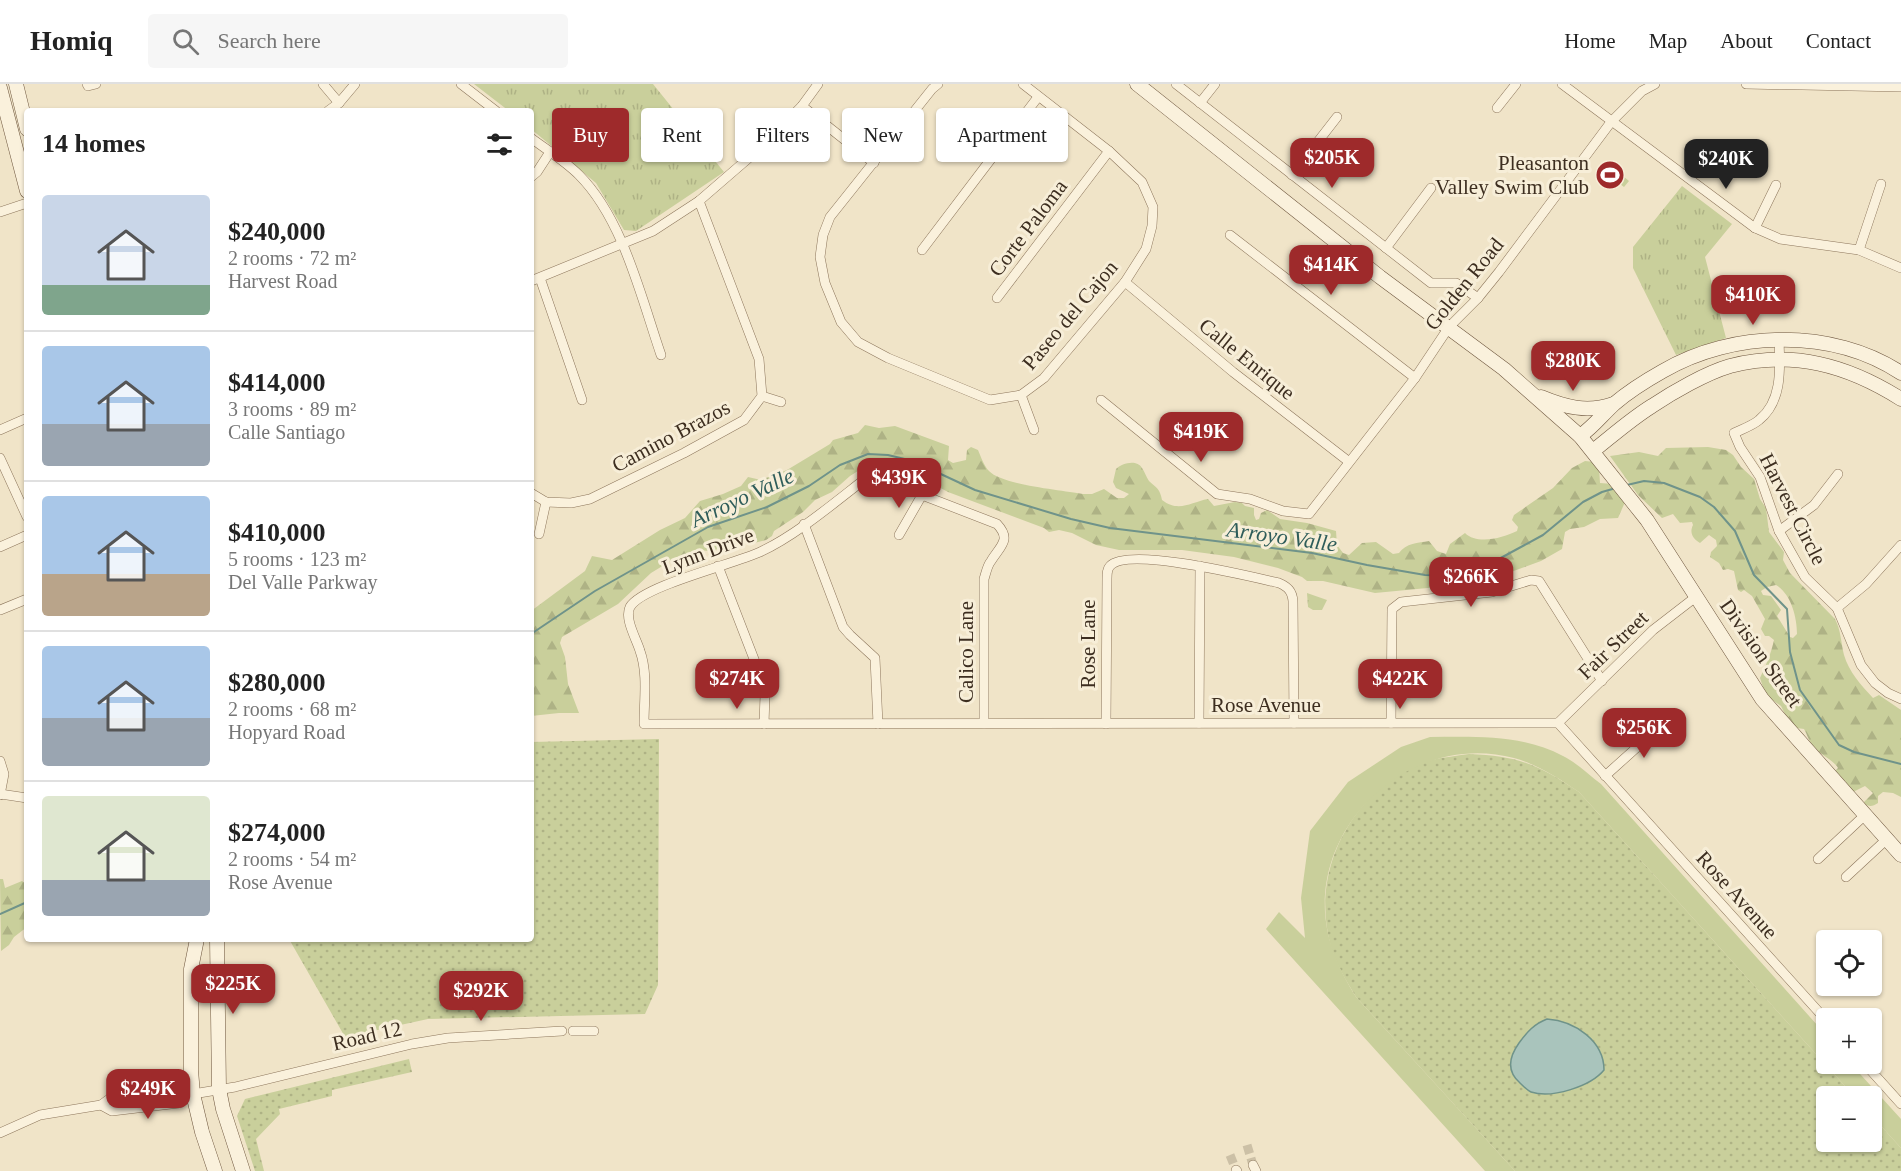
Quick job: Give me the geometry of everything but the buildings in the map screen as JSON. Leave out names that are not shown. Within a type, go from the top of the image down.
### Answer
[{"type":"main road","points":[[16,84],[24,117]]},
{"type":"main road","points":[[1137,84],[1380,277],[1449,327],[1532,393],[1572,408],[1588,410],[1614,404]]},
{"type":"main road","points":[[0,88],[24,180]]},
{"type":"main road","points":[[1580,436],[1614,404],[1663,371],[1689,358],[1726,346],[1779,340],[1833,345],[1884,362],[1901,373]]},
{"type":"main road","points":[[1593,451],[1650,407],[1689,384],[1729,366],[1780,359],[1832,366],[1871,381],[1901,399]]},
{"type":"main road","name":"Division Street","points":[[1532,393],[1580,436],[1647,520],[1761,699],[1901,855]]},
{"type":"main road","points":[[196,942],[191,969],[190,1012],[193,1094],[202,1132],[216,1171]]},
{"type":"main road","points":[[217,942],[219,1089],[222,1109],[243,1171]]},
{"type":"street","points":[[323,84],[339,103]]},
{"type":"street","points":[[332,108],[355,84]]},
{"type":"street","points":[[462,84],[492,108]]},
{"type":"street","points":[[582,400],[536,280],[653,231],[699,201],[758,150],[802,106],[818,84]]},
{"type":"street","name":"Paseo del Cajon","points":[[938,84],[830,217],[823,235],[820,257],[825,283],[841,322],[858,342],[888,358],[990,400],[1021,395],[1044,378],[1125,282],[1146,249],[1154,207],[1142,182],[1109,151],[1023,84]]},
{"type":"street","points":[[1176,84],[1431,283],[1456,283],[1479,298]]},
{"type":"street","points":[[1200,103],[1215,84]]},
{"type":"street","points":[[1497,108],[1516,84]]},
{"type":"street","points":[[1562,84],[1755,228],[1780,239],[1859,250],[1901,268]]},
{"type":"street","name":"Golden Road","points":[[1101,400],[1217,494],[1250,500],[1283,511],[1309,514],[1348,461],[1415,378],[1449,327],[1479,298],[1611,122],[1642,91],[1655,84]]},
{"type":"street","points":[[1746,84],[1901,87]]},
{"type":"street","points":[[922,250],[1038,97]]},
{"type":"street","points":[[802,106],[874,163]]},
{"type":"street","points":[[1292,175],[1337,117]]},
{"type":"street","points":[[534,140],[578,173],[609,214],[623,245],[661,355]]},
{"type":"street","name":"Corte Paloma","points":[[997,298],[1109,151]]},
{"type":"street","points":[[534,174],[550,152]]},
{"type":"street","points":[[1859,250],[1881,184]]},
{"type":"street","points":[[1755,228],[1776,185]]},
{"type":"street","points":[[1386,248],[1431,188]]},
{"type":"street","points":[[699,201],[759,359],[762,396],[781,402]]},
{"type":"street","points":[[0,212],[24,204]]},
{"type":"street","points":[[1230,236],[1415,378]]},
{"type":"street","name":"Calle Enrique","points":[[1125,282],[1233,372],[1348,461]]},
{"type":"street","points":[[1779,340],[1780,359]]},
{"type":"street","name":"Harvest Circle","points":[[1780,359],[1777,396],[1771,406],[1760,420],[1734,433],[1740,447],[1760,477],[1779,531],[1805,577],[1837,608],[1862,665],[1875,683],[1901,699]]},
{"type":"street","points":[[1021,395],[1034,430]]},
{"type":"street","name":"Camino Brazos","points":[[546,502],[571,503],[590,499],[744,420],[762,396]]},
{"type":"street","points":[[0,430],[24,419]]},
{"type":"street","points":[[0,458],[24,510]]},
{"type":"street","points":[[1779,531],[1814,505],[1838,474]]},
{"type":"street","name":"Lynn Drive","points":[[644,724],[642,654],[628,616],[630,607],[660,588],[758,553],[874,475],[893,478],[922,495],[997,524],[1005,539],[990,562],[984,579]]},
{"type":"street","points":[[534,495],[546,502],[539,534]]},
{"type":"street","points":[[899,535],[922,495]]},
{"type":"street","points":[[804,524],[843,627],[875,658],[878,724]]},
{"type":"street","points":[[0,547],[24,536]]},
{"type":"street","points":[[1837,608],[1866,584],[1901,545]]},
{"type":"street","name":"Rose Lane","points":[[1106,724],[1107,579],[1111,564],[1120,561],[1154,561],[1200,566]]},
{"type":"street","points":[[718,566],[759,672],[765,695],[765,724]]},
{"type":"street","points":[[1199,723],[1200,566],[1279,583],[1292,593],[1294,723]]},
{"type":"street","name":"Calico Lane","points":[[984,579],[984,724]]},
{"type":"street","points":[[1391,723],[1392,609],[1401,603],[1492,592],[1531,580],[1539,581],[1602,681]]},
{"type":"street","name":"Fair Street","points":[[1558,723],[1653,630],[1697,596]]},
{"type":"street","points":[[0,610],[24,600]]},
{"type":"street","points":[[1605,776],[1665,722]]},
{"type":"street","name":"Rose Avenue","points":[[644,724],[1558,723],[1816,1009]]},
{"type":"street","points":[[0,761],[3,774],[0,795],[24,798]]},
{"type":"street","points":[[1818,860],[1865,815]]},
{"type":"street","points":[[1846,877],[1887,840]]},
{"type":"street","name":"Road 12","points":[[193,1094],[412,1044],[448,1038],[594,1031]]},
{"type":"street","points":[[1874,1074],[1901,1104]]},
{"type":"street","points":[[0,1132],[40,1115],[100,1105],[112,1097],[177,1087],[193,1094]]},
{"type":"street","points":[[100,1105],[112,1111],[179,1103],[193,1094]]},
{"type":"green space","points":[[474,84],[653,84],[672,108],[641,108],[641,162],[716,162],[724,172],[636,231],[624,230],[596,183],[571,162],[629,162],[629,108],[552,108],[552,146],[534,131],[534,108],[505,108]]},
{"type":"green space","name":"Pleasanton Valley Swim Club","points":[[1598,169],[1617,171],[1629,181],[1624,187],[1615,180],[1597,179]]},
{"type":"green space","points":[[1682,186],[1732,224],[1705,257],[1726,338],[1676,355],[1633,268],[1633,247]]},
{"type":"green space","points":[[865,425],[879,428],[895,426],[949,446],[948,460],[953,463],[966,460],[967,450],[971,447],[978,450],[989,471],[1006,480],[1083,494],[1092,494],[1104,489],[1117,498],[1124,498],[1129,494],[1116,488],[1113,482],[1116,469],[1133,463],[1140,465],[1149,481],[1158,489],[1162,500],[1168,504],[1185,506],[1208,499],[1214,506],[1242,503],[1254,508],[1256,520],[1259,519],[1261,513],[1267,510],[1280,519],[1336,531],[1337,545],[1343,553],[1349,555],[1362,543],[1376,542],[1393,554],[1399,553],[1409,545],[1429,541],[1437,551],[1446,554],[1450,544],[1465,533],[1476,539],[1498,538],[1511,534],[1517,531],[1518,527],[1512,520],[1514,515],[1553,488],[1572,468],[1585,461],[1595,462],[1599,467],[1600,483],[1613,484],[1625,502],[1618,518],[1600,519],[1584,527],[1565,532],[1562,549],[1541,561],[1508,573],[1475,581],[1457,580],[1438,587],[1375,593],[1323,581],[1307,581],[1278,568],[1234,557],[1182,550],[1119,550],[1096,545],[1072,533],[1059,530],[1049,532],[1044,528],[948,492],[897,465],[886,462],[869,464],[850,476],[832,492],[815,500],[803,512],[774,531],[772,536],[766,540],[754,543],[738,540],[721,541],[715,552],[701,550],[699,560],[693,567],[684,566],[678,558],[674,559],[651,573],[618,604],[562,637],[560,643],[565,657],[568,684],[579,713],[534,716],[534,609],[585,571],[592,556],[612,560],[660,530],[685,518],[700,501],[741,486],[748,477],[761,480],[787,470],[833,440],[858,433]]},
{"type":"green space","points":[[1708,447],[1726,450],[1754,479],[1760,499],[1766,508],[1769,532],[1784,552],[1783,560],[1790,573],[1835,619],[1844,655],[1852,673],[1873,698],[1879,695],[1901,710],[1901,797],[1883,792],[1878,796],[1878,803],[1870,806],[1863,803],[1873,793],[1865,786],[1853,792],[1846,787],[1846,781],[1841,780],[1834,772],[1838,768],[1814,747],[1804,729],[1797,728],[1787,718],[1781,706],[1762,693],[1764,690],[1760,678],[1774,640],[1765,636],[1761,629],[1765,619],[1752,596],[1744,590],[1741,592],[1738,590],[1734,571],[1723,570],[1719,563],[1710,557],[1711,552],[1717,546],[1716,540],[1709,535],[1700,543],[1692,536],[1692,522],[1680,523],[1673,514],[1662,518],[1638,495],[1610,456],[1639,452],[1658,456],[1666,448]],"holes":[[[1776,585],[1789,600],[1796,620],[1797,634],[1793,638],[1790,637],[1777,616],[1781,610],[1771,596],[1763,595],[1761,591]]]},
{"type":"green space","points":[[1307,593],[1327,600],[1322,610],[1313,610],[1308,607]]},
{"type":"green space","points":[[1430,737],[1498,738],[1547,749],[1578,766],[1601,784],[1816,1024],[1816,1054],[1579,792],[1548,772],[1514,758],[1478,753],[1443,757],[1411,769],[1382,788],[1357,813],[1339,843],[1328,876],[1326,924],[1335,957],[1356,997],[1515,1171],[1485,1171],[1266,929],[1279,912],[1305,938],[1301,898],[1310,831],[1348,782],[1401,747]]},
{"type":"green space","points":[[659,739],[658,985],[645,1014],[428,1019],[345,1037],[291,942],[534,942],[534,742]]},
{"type":"green space","points":[[1469,754],[1486,755],[1527,763],[1579,792],[1816,1054],[1816,1074],[1834,1074],[1845,1086],[1816,1086],[1816,1152],[1882,1152],[1882,1127],[1901,1148],[1901,1171],[1515,1171],[1356,997],[1341,971],[1330,943],[1326,914],[1327,885],[1333,858],[1345,832],[1361,808],[1381,788],[1405,772],[1432,760]]},
{"type":"green space","points":[[0,879],[3,879],[5,888],[22,881],[24,883],[24,929],[1,951]]},
{"type":"green space","points":[[409,1059],[412,1072],[332,1090],[332,1096],[279,1109],[280,1114],[256,1139],[264,1171],[255,1171],[237,1116],[245,1099]]},
{"type":"green space","points":[[1834,1074],[1860,1074],[1871,1086],[1845,1086]]},
{"type":"green space","points":[[1882,1098],[1901,1119],[1901,1148],[1882,1127]]},
{"type":"water","points":[[1547,1019],[1568,1024],[1586,1034],[1599,1050],[1603,1060],[1604,1070],[1598,1076],[1581,1086],[1549,1094],[1531,1092],[1516,1078],[1511,1069],[1511,1059],[1516,1048],[1528,1032]]},
{"type":"waterway","name":"Arroyo Valle","points":[[534,632],[595,591],[708,527],[767,507],[809,486],[840,465],[868,454],[888,455],[913,461],[975,490],[1071,519],[1110,528],[1312,553],[1425,575],[1466,574],[1497,560],[1543,535],[1583,502],[1616,488]]},
{"type":"waterway","name":"Arroyo Valle","points":[[1627,485],[1644,481],[1664,483],[1700,497],[1714,507],[1735,531],[1754,575],[1787,609],[1790,652],[1800,690],[1839,745],[1854,752],[1901,764]]},
{"type":"waterway","name":"Arroyo Valle","points":[[0,914],[24,903]]},
{"type":"tunnel","points":[[1247,1145],[1253,1165]]},
{"type":"tunnel","points":[[1230,1155],[1236,1170]]},
{"type":"place","name":"Pleasanton Valley Swim Club","points":[[1610,175]]}]
